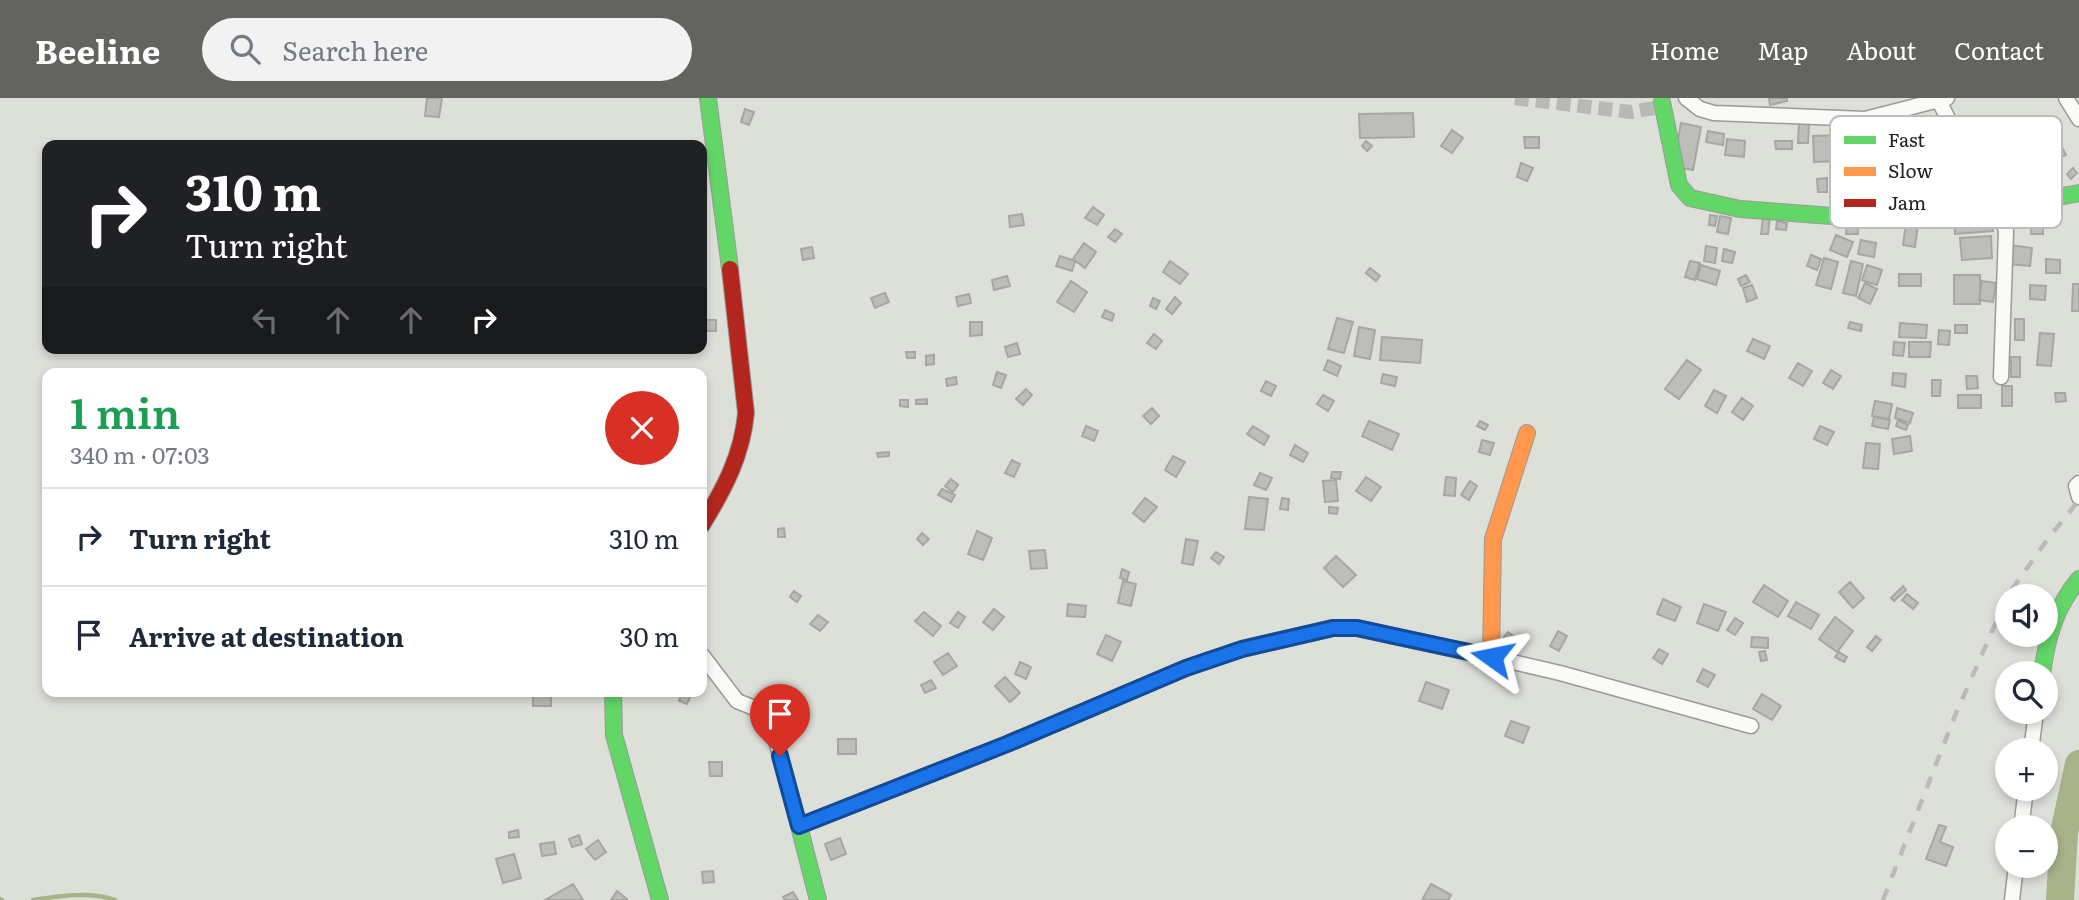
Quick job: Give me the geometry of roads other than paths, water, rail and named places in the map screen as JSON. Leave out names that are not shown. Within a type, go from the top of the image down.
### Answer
[{"type":"street","points":[[707,516],[739,460],[745,436],[746,413],[708,98]]},
{"type":"street","points":[[1686,98],[1700,109],[1714,113],[1830,118]]},
{"type":"street","points":[[2066,98],[2079,119]]},
{"type":"street","points":[[1877,116],[1944,99],[1951,116]]},
{"type":"street","points":[[1662,102],[1679,185],[1690,198],[1740,209],[1830,216]]},
{"type":"street","points":[[2001,377],[2007,239],[2004,228]]},
{"type":"street","points":[[1492,657],[1493,539],[1527,433]]},
{"type":"street","points":[[2079,483],[2076,486],[2079,497]]},
{"type":"street","points":[[2044,661],[2048,633],[2055,612],[2065,594],[2079,579]]},
{"type":"street","points":[[799,826],[1007,744],[1186,668],[1242,649],[1333,628],[1357,628],[1492,657],[1751,726]]},
{"type":"street","points":[[707,662],[737,701],[763,715],[774,733],[818,900]]},
{"type":"street","points":[[613,697],[614,735],[660,900]]},
{"type":"street","points":[[2012,900],[2015,878]]},
{"type":"waterway","points":[[2060,900],[2064,833],[2079,764]]},
{"type":"waterway","points":[[33,900],[85,895],[115,900]]},
{"type":"tunnel","points":[[1515,98],[1631,112],[1654,108],[1666,99]]},
{"type":"railway","points":[[1883,900],[1954,718],[2008,595],[2079,500]]}]
